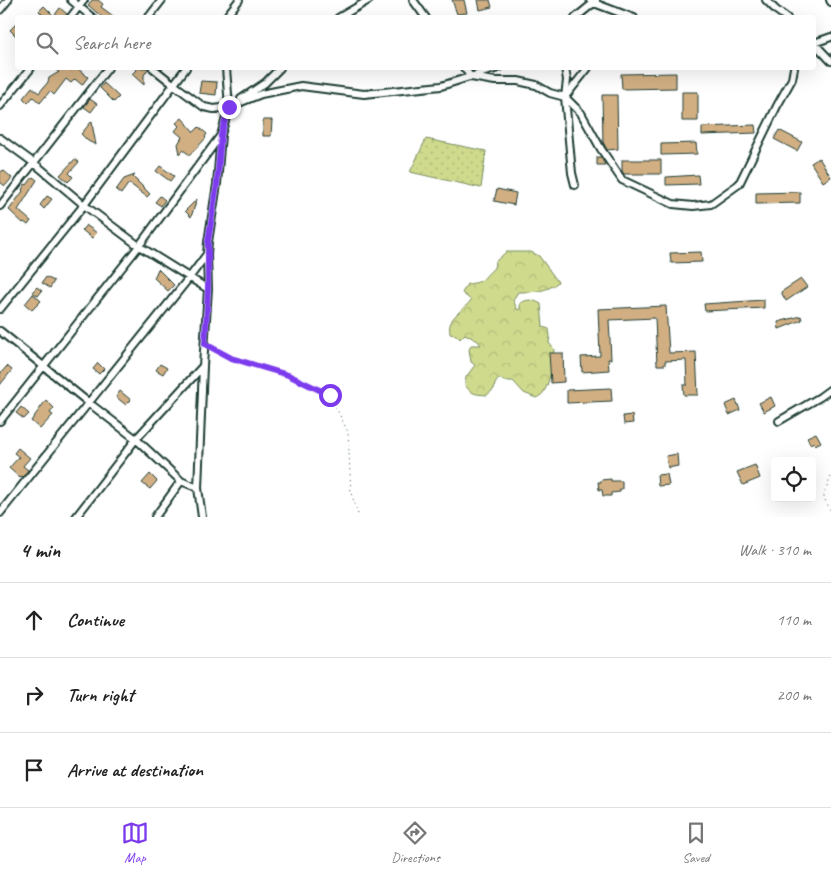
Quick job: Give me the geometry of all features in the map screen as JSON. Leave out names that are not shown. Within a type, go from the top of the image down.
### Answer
[{"type":"street","points":[[0,10],[8,0]]},
{"type":"street","points":[[71,0],[90,15]]},
{"type":"street","points":[[72,15],[84,0]]},
{"type":"street","points":[[150,15],[162,0]]},
{"type":"street","points":[[227,15],[239,0]]},
{"type":"street","points":[[343,15],[369,0]]},
{"type":"street","points":[[413,0],[424,15]]},
{"type":"street","points":[[766,0],[784,15]]},
{"type":"street","points":[[578,15],[594,1],[627,15]]},
{"type":"street","points":[[816,42],[831,37]]},
{"type":"street","points":[[816,45],[831,61]]},
{"type":"street","points":[[0,106],[29,70]]},
{"type":"street","points":[[0,206],[106,70]]},
{"type":"street","points":[[156,70],[204,107],[214,109],[229,107],[261,94],[301,86],[364,94],[441,86],[492,70]]},
{"type":"street","points":[[0,309],[84,205],[184,70]]},
{"type":"street","points":[[202,517],[198,488],[208,289],[207,254],[217,184],[221,135],[229,107],[226,70]]},
{"type":"street","points":[[229,107],[265,83],[278,70]]},
{"type":"street","points":[[466,70],[471,77],[495,81],[518,81],[536,85],[550,93],[565,97],[581,113],[600,149],[622,180],[673,204],[693,206],[711,204],[738,184],[792,79],[794,70]]},
{"type":"street","points":[[565,70],[567,80],[565,97],[572,173],[575,185]]},
{"type":"street","points":[[565,97],[586,70]]},
{"type":"street","points":[[0,421],[140,246],[221,135]]},
{"type":"street","points":[[0,138],[34,163],[84,205],[140,246],[208,289]]},
{"type":"street","points":[[0,513],[207,254]]},
{"type":"street","points":[[0,330],[88,403],[136,439],[181,481],[198,488]]},
{"type":"street","points":[[76,517],[136,439],[203,366]]},
{"type":"street","points":[[779,421],[831,389]]},
{"type":"street","points":[[155,517],[181,481]]},
{"type":"path","points":[[205,344],[231,358],[288,375],[330,395],[348,432],[351,493],[359,517]]},
{"type":"path","points":[[831,477],[824,498],[831,511]]},
{"type":"green space","points":[[426,139],[486,151],[481,188],[410,172]]},
{"type":"green space","points":[[506,252],[531,252],[539,256],[558,282],[545,290],[518,292],[513,300],[517,309],[520,310],[520,303],[525,301],[533,300],[541,304],[543,327],[549,329],[549,343],[554,349],[548,384],[543,394],[536,398],[524,393],[513,381],[504,381],[499,378],[494,389],[487,395],[470,391],[465,385],[466,377],[475,365],[471,362],[469,350],[471,345],[481,345],[478,341],[465,334],[460,339],[456,335],[450,334],[451,321],[471,300],[462,293],[467,284],[483,279],[494,268],[495,262]]},
{"type":"building","points":[[92,0],[98,0],[103,4],[101,7],[112,15],[100,15],[88,5]]},
{"type":"building","points":[[452,0],[464,0],[467,13],[457,14]]},
{"type":"building","points":[[478,0],[490,0],[492,7],[480,10]]},
{"type":"building","points":[[44,6],[53,15],[43,15],[39,11]]},
{"type":"building","points":[[60,8],[66,15],[55,15]]},
{"type":"building","points":[[15,25],[15,35],[10,30]]},
{"type":"building","points":[[56,70],[79,70],[88,77],[82,85],[75,79],[71,83],[66,79],[54,95],[50,91],[40,103],[33,97],[28,103],[23,98],[32,87],[39,93],[49,78],[59,72]]},
{"type":"building","points":[[136,70],[147,70],[144,75],[144,85],[132,74]]},
{"type":"building","points":[[676,73],[676,88],[622,89],[621,74]]},
{"type":"building","points":[[201,81],[217,82],[216,95],[199,93]]},
{"type":"building","points":[[104,83],[119,97],[114,102],[100,88]]},
{"type":"building","points":[[682,92],[698,92],[698,121],[682,121]]},
{"type":"building","points":[[602,95],[617,95],[618,149],[607,150],[603,142]]},
{"type":"building","points":[[90,99],[97,104],[91,112],[84,107]]},
{"type":"building","points":[[182,118],[194,132],[199,127],[207,134],[206,138],[190,155],[183,150],[180,154],[178,144],[182,137],[175,131],[179,126],[176,123]]},
{"type":"building","points":[[263,120],[272,120],[271,136],[263,136]]},
{"type":"building","points":[[92,121],[96,145],[88,141],[81,134]]},
{"type":"building","points":[[755,125],[756,133],[702,135],[702,127]]},
{"type":"building","points":[[779,130],[802,142],[797,151],[774,139]]},
{"type":"building","points":[[696,143],[697,154],[661,155],[661,144]]},
{"type":"building","points":[[597,157],[601,157],[605,165],[597,165]]},
{"type":"building","points":[[819,158],[831,177],[823,182],[811,163]]},
{"type":"building","points":[[75,159],[79,162],[69,173],[73,177],[68,182],[60,175]]},
{"type":"building","points":[[622,160],[661,160],[661,174],[624,174],[622,171]]},
{"type":"building","points":[[160,166],[174,176],[170,181],[156,171]]},
{"type":"building","points":[[3,170],[12,178],[5,186],[0,182],[0,173]]},
{"type":"building","points":[[135,175],[133,177],[150,194],[147,197],[129,183],[121,194],[116,190],[124,179]]},
{"type":"building","points":[[698,175],[699,184],[666,185],[666,177]]},
{"type":"building","points":[[33,177],[37,180],[18,210],[31,221],[28,225],[23,223],[9,210],[23,191],[25,184],[27,185]]},
{"type":"building","points":[[497,189],[516,193],[514,205],[494,201]]},
{"type":"building","points":[[800,192],[800,203],[756,204],[756,193]]},
{"type":"building","points":[[47,196],[52,199],[44,209],[40,205]]},
{"type":"building","points":[[160,196],[165,200],[161,206],[155,202]]},
{"type":"building","points":[[197,199],[191,217],[185,211]]},
{"type":"building","points":[[86,225],[97,233],[92,238],[82,230]]},
{"type":"building","points":[[701,252],[702,262],[671,263],[670,253]]},
{"type":"building","points":[[158,269],[174,285],[168,291],[154,278]]},
{"type":"building","points":[[46,277],[54,281],[50,288],[42,283]]},
{"type":"building","points":[[801,279],[807,287],[786,301],[781,292]]},
{"type":"building","points":[[37,287],[42,291],[38,296],[32,292]]},
{"type":"building","points":[[33,294],[41,301],[32,310],[25,304]]},
{"type":"building","points":[[764,300],[764,308],[705,311],[704,304]]},
{"type":"building","points":[[666,306],[669,353],[696,352],[698,395],[684,395],[683,385],[687,385],[686,360],[665,361],[665,365],[657,365],[655,318],[609,320],[611,359],[608,359],[609,370],[582,372],[581,357],[600,356],[598,309]]},
{"type":"building","points":[[801,316],[802,320],[779,329],[778,322]]},
{"type":"building","points":[[549,353],[563,353],[564,382],[551,383]]},
{"type":"building","points":[[98,363],[104,369],[99,374],[93,369]]},
{"type":"building","points":[[160,364],[167,368],[163,374],[156,370]]},
{"type":"building","points":[[7,366],[12,370],[0,385],[0,374]]},
{"type":"building","points":[[611,388],[612,401],[567,403],[567,390]]},
{"type":"building","points":[[120,391],[131,400],[126,405],[116,397]]},
{"type":"building","points":[[771,397],[775,406],[764,412],[759,403]]},
{"type":"building","points":[[46,400],[54,408],[50,413],[53,415],[40,429],[31,421]]},
{"type":"building","points":[[736,400],[740,410],[729,415],[725,405]]},
{"type":"building","points":[[21,407],[29,414],[24,419],[16,413]]},
{"type":"building","points":[[632,415],[633,423],[624,424],[623,416]]},
{"type":"building","points":[[816,433],[821,442],[815,445],[814,442],[810,444],[807,437]]},
{"type":"building","points":[[18,448],[30,458],[23,466],[28,470],[20,478],[9,468],[19,457],[14,453]]},
{"type":"building","points":[[677,454],[678,466],[668,468],[666,456]]},
{"type":"building","points":[[755,465],[760,478],[743,485],[737,472]]},
{"type":"building","points":[[150,474],[157,481],[150,489],[142,483]]},
{"type":"building","points":[[667,474],[669,485],[658,486],[657,475]]},
{"type":"building","points":[[611,479],[611,481],[622,481],[622,489],[620,489],[620,492],[611,493],[611,496],[603,496],[602,490],[599,490],[598,482]]},
{"type":"route","points":[[229,107],[221,135],[217,184],[208,242],[205,344],[231,358],[288,375],[330,395]]}]
